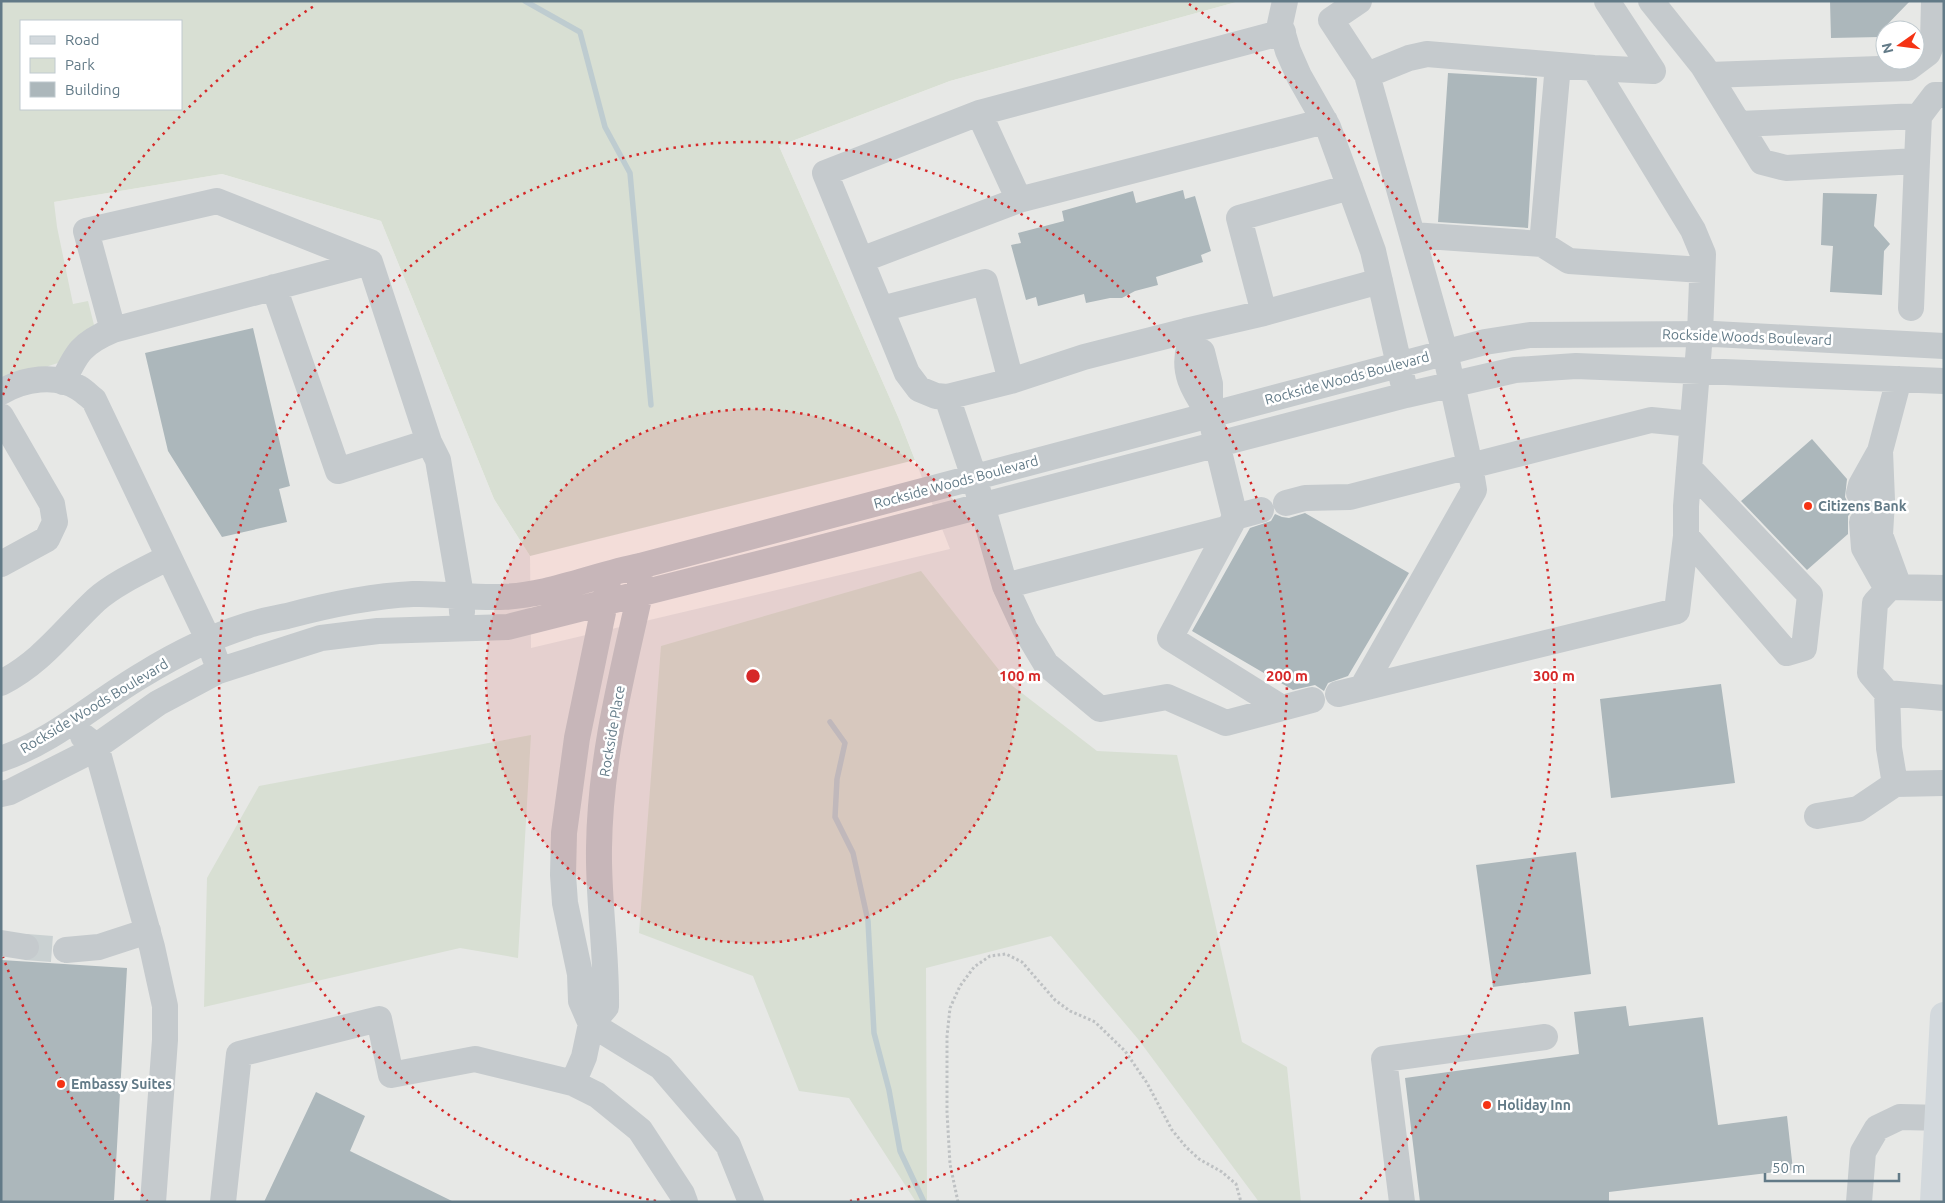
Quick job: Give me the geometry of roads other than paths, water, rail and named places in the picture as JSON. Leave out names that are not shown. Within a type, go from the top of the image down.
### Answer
[{"type":"main road","points":[[1934,1202],[1941,1118],[1944,1016]]},
{"type":"street","points":[[1285,1],[1280,24],[1282,32],[1299,76],[1325,122],[1373,251],[1406,395]]},
{"type":"street","points":[[1359,1],[1330,20],[1368,75],[1444,352],[1474,490],[1350,691],[1677,611],[1686,536],[1686,506],[1700,334],[1702,254],[1693,230],[1594,68]]},
{"type":"street","points":[[1368,75],[1409,58],[1427,54],[1653,71],[1606,1]]},
{"type":"street","points":[[1651,1],[1703,66],[1762,162],[1786,168],[1917,161]]},
{"type":"street","points":[[1925,55],[1928,53],[1933,41],[1934,1]]},
{"type":"street","points":[[1282,32],[978,113],[825,173],[907,373],[919,389],[936,396],[947,397],[1011,381],[1084,357],[1188,338],[1264,313],[1380,281]]},
{"type":"street","points":[[1542,244],[1558,65]]},
{"type":"street","points":[[1911,308],[1919,116],[1939,95],[1925,68]]},
{"type":"street","points":[[1709,75],[1875,69]]},
{"type":"street","points":[[978,113],[1019,200]]},
{"type":"street","points":[[1739,124],[1919,116]]},
{"type":"street","points":[[861,260],[1019,200],[1325,122]]},
{"type":"street","points":[[1264,313],[1239,218],[1350,187]]},
{"type":"street","points":[[113,330],[86,230],[217,201],[370,262]]},
{"type":"street","points":[[1412,235],[1542,244],[1569,260],[1702,270]]},
{"type":"street","points":[[63,382],[75,356],[94,338],[113,330],[370,262]]},
{"type":"street","points":[[370,262],[428,442],[438,460],[461,594],[462,628]]},
{"type":"street","points":[[881,309],[985,282],[1011,381]]},
{"type":"street","points":[[274,287],[338,471],[428,442]]},
{"type":"street","name":"Rockside Woods Boulevard","points":[[1,758],[20,753],[69,724],[144,674],[209,641],[246,626],[349,602],[414,594],[461,594],[500,597],[538,592],[1485,342],[1530,335],[1700,334],[1944,346]]},
{"type":"street","points":[[1188,338],[1202,352],[1210,384],[1210,414],[1232,523],[1170,638],[1282,708]]},
{"type":"street","name":"Rockside Woods Boulevard","points":[[1,794],[10,792],[87,753],[158,704],[219,671],[321,638],[378,631],[508,627],[1406,395],[1515,370],[1576,366],[1944,381]]},
{"type":"street","points":[[1,392],[14,385],[49,378],[77,387],[94,400],[209,641],[219,671]]},
{"type":"street","points":[[1859,493],[1861,484],[1880,451],[1899,379]]},
{"type":"street","points":[[947,397],[974,477],[1004,586],[1025,630],[1046,664],[1100,708],[1167,697],[1226,723],[1312,700]]},
{"type":"street","points":[[1,416],[52,504],[55,522],[47,538],[1,564]]},
{"type":"street","points":[[1286,503],[1305,498],[1350,497],[1651,420],[1692,424]]},
{"type":"street","points":[[1880,451],[1882,500],[1880,535],[1893,588]]},
{"type":"street","points":[[1686,536],[1787,653],[1804,648],[1810,594],[1689,468]]},
{"type":"street","points":[[1004,586],[1232,523],[1261,510]]},
{"type":"street","points":[[1862,522],[1864,548],[1893,588]]},
{"type":"street","points":[[1,683],[18,674],[58,641],[97,599],[139,572],[169,558]]},
{"type":"street","name":"Rockside Place","points":[[591,1024],[606,1007],[607,970],[600,899],[599,849],[603,773],[613,716],[640,594],[640,566]]},
{"type":"street","points":[[610,572],[606,603],[587,683],[569,789],[563,853],[565,903],[580,974],[581,1001],[591,1024],[661,1067],[728,1145],[751,1202]]},
{"type":"street","points":[[1895,784],[1889,748],[1887,693],[1870,673],[1875,603],[1893,588],[1944,588]]},
{"type":"street","points":[[1887,693],[1944,698]]},
{"type":"street","points":[[69,724],[96,746],[148,932],[165,1006],[165,1040],[153,1202]]},
{"type":"street","points":[[1818,816],[1858,809],[1895,784],[1944,783]]},
{"type":"street","points":[[565,903],[600,899]]},
{"type":"street","points":[[66,950],[99,947],[148,932]]},
{"type":"street","points":[[223,1202],[239,1054],[379,1019],[391,1076],[475,1060],[573,1083],[597,1095],[640,1130],[682,1194],[685,1202]]},
{"type":"street","points":[[573,1083],[584,1057],[591,1024]]},
{"type":"street","points":[[1402,1202],[1384,1058],[1546,1037]]},
{"type":"street","points":[[1860,1202],[1863,1152],[1877,1128],[1900,1118],[1941,1118]]},
{"type":"waterway","points":[[525,1],[580,32],[605,127],[630,173],[651,405]]},
{"type":"waterway","points":[[830,722],[845,743],[837,779],[835,817],[853,853],[868,921],[874,1033],[889,1090],[900,1151],[924,1202]]},
{"type":"tunnel","points":[[26,947],[66,950]]},
{"type":"place","name":"Citizens Bank","points":[[1808,506]]},
{"type":"place","name":"Embassy Suites","points":[[61,1084]]},
{"type":"place","name":"Holiday Inn","points":[[1487,1105]]}]
